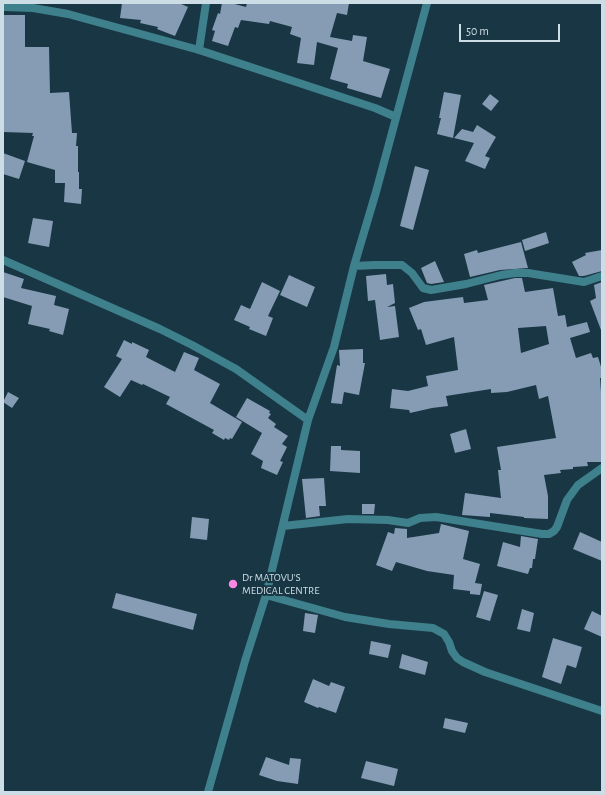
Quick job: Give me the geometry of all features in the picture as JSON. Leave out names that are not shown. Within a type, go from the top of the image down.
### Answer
[{"type":"street","points":[[198,50],[206,3]]},
{"type":"street","points":[[208,792],[245,661],[266,595],[308,420],[334,347],[354,266],[376,192],[427,3]]},
{"type":"street","points":[[3,7],[33,8],[68,14],[198,50],[368,106],[396,117]]},
{"type":"street","points":[[3,260],[160,329],[192,345],[236,369],[308,420]]},
{"type":"street","points":[[354,266],[402,265],[412,272],[423,288],[431,290],[515,273],[528,273],[584,282],[602,276]]},
{"type":"street","points":[[283,526],[348,519],[388,520],[408,523],[420,518],[436,517],[549,534],[557,527],[567,500],[578,485],[602,468]]},
{"type":"street","points":[[266,595],[345,617],[389,624],[433,628],[444,634],[452,651],[457,658],[463,662],[485,672],[602,711]]},
{"type":"building","points":[[122,3],[179,3],[188,7],[175,36],[157,29],[158,27],[140,23],[141,20],[120,18]]},
{"type":"building","points":[[222,3],[231,3],[246,7],[247,3],[349,3],[347,15],[337,13],[330,37],[352,41],[353,35],[367,37],[363,61],[390,69],[381,98],[347,88],[348,84],[330,79],[338,48],[317,42],[314,65],[297,63],[301,38],[290,34],[292,27],[270,21],[269,24],[241,20],[238,28],[235,27],[228,46],[212,41],[215,31],[212,30],[218,13],[220,14]]},
{"type":"building","points":[[4,15],[25,15],[25,47],[49,47],[50,93],[69,92],[72,133],[77,133],[76,146],[78,146],[79,189],[82,189],[81,204],[64,202],[65,183],[55,183],[55,170],[27,162],[34,136],[32,136],[33,133],[3,132]]},
{"type":"building","points":[[444,92],[461,95],[453,138],[437,134],[441,118],[439,118]]},
{"type":"building","points":[[490,94],[499,101],[491,111],[482,104]]},
{"type":"building","points":[[477,125],[496,137],[485,156],[490,158],[485,169],[465,161],[474,143],[454,138],[462,129],[473,132]]},
{"type":"building","points":[[3,153],[25,161],[19,179],[3,174]]},
{"type":"building","points":[[415,166],[429,170],[413,230],[400,226]]},
{"type":"building","points":[[33,218],[53,221],[49,247],[28,243]]},
{"type":"building","points":[[546,232],[549,243],[525,251],[522,240]]},
{"type":"building","points":[[521,242],[528,268],[500,270],[470,277],[464,254],[477,250],[478,253]]},
{"type":"building","points":[[602,250],[602,271],[579,276],[572,262],[586,255],[585,253]]},
{"type":"building","points":[[435,261],[444,282],[431,284],[427,283],[421,268]]},
{"type":"building","points":[[3,272],[24,279],[21,288],[56,296],[54,305],[69,309],[63,335],[49,331],[50,329],[28,324],[32,306],[3,297]]},
{"type":"building","points":[[386,274],[387,285],[393,284],[395,303],[387,307],[395,306],[399,337],[380,340],[375,300],[368,301],[366,276]]},
{"type":"building","points":[[289,275],[315,287],[307,307],[280,295]]},
{"type":"building","points":[[515,278],[522,278],[525,292],[553,288],[558,316],[565,315],[567,327],[587,322],[590,332],[570,338],[576,358],[591,353],[593,358],[598,357],[602,370],[602,378],[600,378],[602,406],[602,462],[587,462],[588,466],[573,467],[573,469],[560,470],[561,473],[544,475],[548,496],[548,519],[524,518],[490,513],[490,517],[462,515],[465,493],[501,498],[498,470],[501,470],[497,447],[556,438],[548,396],[539,399],[536,385],[507,392],[491,393],[491,389],[446,396],[448,406],[410,413],[409,410],[390,408],[392,389],[408,391],[428,386],[426,376],[458,370],[454,337],[426,345],[421,329],[418,330],[409,308],[424,302],[463,297],[464,303],[488,300],[484,285]],"holes":[[[546,326],[549,344],[521,353],[518,328]]]},
{"type":"building","points":[[262,282],[280,291],[268,316],[273,318],[266,336],[249,329],[250,327],[234,320],[241,305],[250,309]]},
{"type":"building","points":[[602,282],[601,330],[590,301],[596,298],[594,285]]},
{"type":"building","points":[[124,340],[149,350],[146,357],[175,372],[184,352],[199,358],[194,370],[220,384],[210,403],[242,422],[232,439],[230,438],[229,440],[225,438],[224,440],[212,433],[214,430],[166,404],[170,397],[143,384],[142,385],[131,380],[120,397],[104,387],[122,359],[116,356]]},
{"type":"building","points":[[363,349],[363,363],[365,363],[359,395],[344,392],[342,404],[331,403],[337,365],[340,366],[339,350]]},
{"type":"building","points":[[8,392],[19,398],[12,408],[3,402]]},
{"type":"building","points":[[247,398],[270,411],[269,413],[271,414],[268,418],[276,424],[274,427],[288,436],[282,444],[287,447],[280,461],[283,462],[277,475],[261,468],[263,461],[251,454],[262,433],[236,417]]},
{"type":"building","points":[[466,429],[471,449],[455,453],[450,434]]},
{"type":"building","points":[[331,446],[341,446],[341,450],[360,451],[360,473],[330,471]]},
{"type":"building","points":[[324,478],[326,506],[319,506],[320,516],[306,518],[302,479]]},
{"type":"building","points":[[362,504],[375,504],[374,514],[362,514]]},
{"type":"building","points":[[192,517],[209,519],[207,540],[190,538]]},
{"type":"building","points":[[441,524],[469,531],[463,559],[480,564],[475,583],[482,584],[480,595],[470,594],[470,591],[453,589],[454,575],[427,571],[396,562],[392,571],[376,565],[388,532],[394,534],[395,528],[407,529],[407,538],[439,533]]},
{"type":"building","points":[[580,532],[602,542],[602,561],[573,549]]},
{"type":"building","points":[[521,536],[538,539],[535,559],[533,559],[532,568],[530,568],[528,574],[497,566],[503,542],[520,547]]},
{"type":"building","points":[[484,591],[498,595],[490,621],[476,617]]},
{"type":"building","points":[[116,593],[197,614],[193,630],[112,608]]},
{"type":"building","points":[[522,609],[534,613],[530,632],[517,629]]},
{"type":"building","points":[[592,611],[602,616],[602,637],[584,629]]},
{"type":"building","points":[[305,613],[318,615],[315,633],[303,631]]},
{"type":"building","points":[[553,638],[582,647],[576,668],[567,665],[561,684],[542,677]]},
{"type":"building","points":[[371,641],[391,645],[388,658],[369,654]]},
{"type":"building","points":[[402,654],[428,662],[425,675],[399,668]]},
{"type":"building","points":[[313,679],[329,686],[331,682],[345,687],[336,713],[304,702]]},
{"type":"building","points":[[445,718],[468,723],[465,733],[443,728]]},
{"type":"building","points":[[266,757],[289,765],[290,758],[301,759],[298,784],[277,781],[259,775]]},
{"type":"building","points":[[366,761],[398,769],[394,786],[361,778]]},
{"type":"place","name":"Dr MATOVU'S MEDICAL CENTRE","points":[[233,584]]}]
